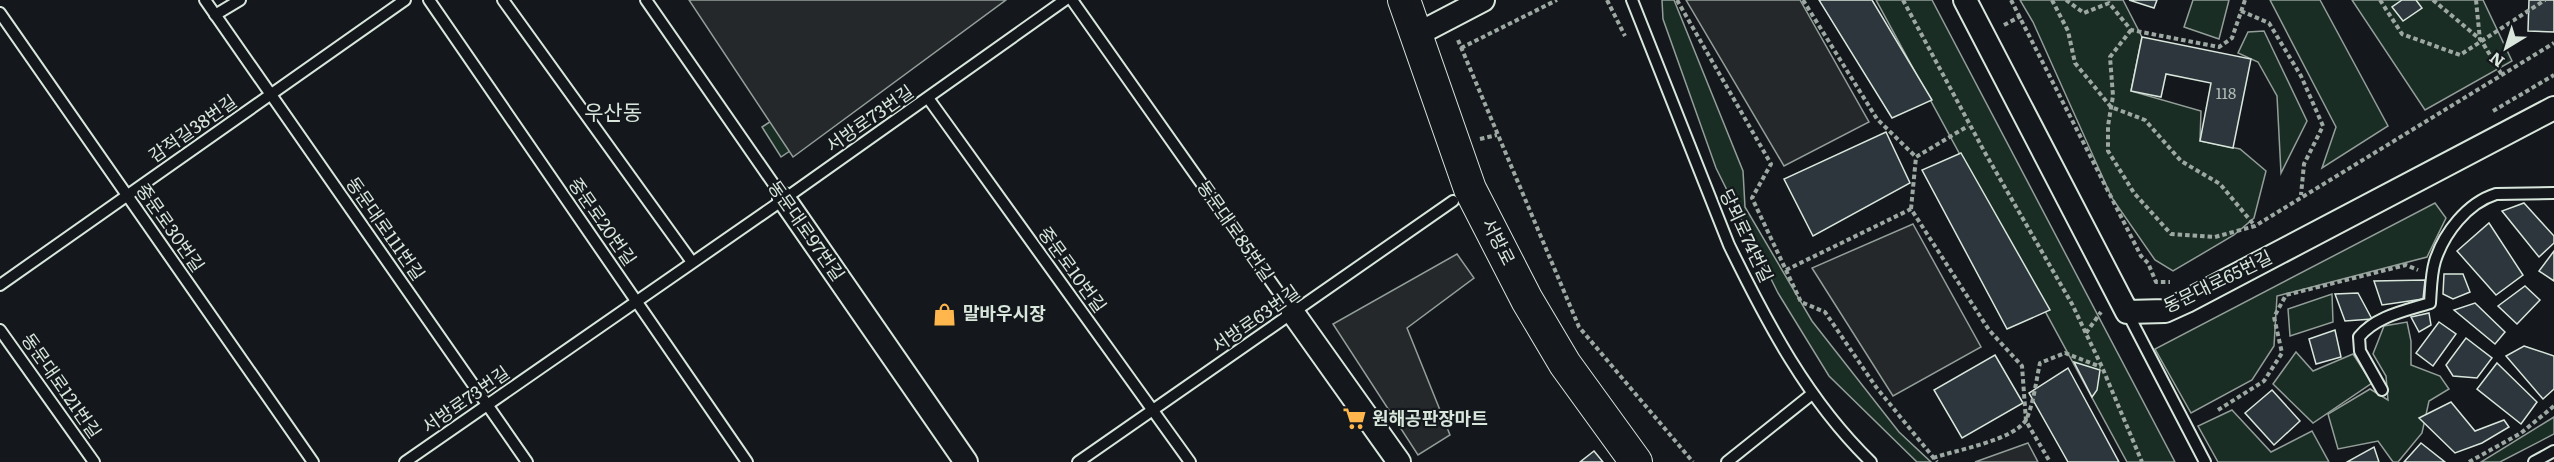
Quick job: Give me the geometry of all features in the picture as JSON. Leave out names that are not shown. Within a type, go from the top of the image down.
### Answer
[{"type":"main road","name":"서방로","points":[[1404,0],[1470,189],[1522,290],[1565,364],[1636,462]]},
{"type":"street","points":[[1416,35],[1483,0]]},
{"type":"street","points":[[1965,0],[2127,312]]},
{"type":"street","name":"동문대로65번길","points":[[2127,312],[2165,311],[2187,301],[2554,108]]},
{"type":"street","name":"동문대로97번길","points":[[784,199],[966,462]]},
{"type":"street","name":"동문대로85번길","points":[[1293,313],[1399,462]]},
{"type":"lane","name":"동문대로111번길","points":[[205,0],[527,462]]},
{"type":"lane","points":[[215,15],[240,0]]},
{"type":"lane","name":"감적길38번길","points":[[0,285],[405,0]]},
{"type":"lane","name":"중문로20번길","points":[[429,0],[747,462]]},
{"type":"lane","points":[[503,0],[692,262]]},
{"type":"lane","name":"동문대로97번길","points":[[646,0],[784,199]]},
{"type":"lane","name":"서방로73번길","points":[[405,462],[784,199],[1065,0]]},
{"type":"lane","name":"동문대로85번길","points":[[1072,0],[1293,313]]},
{"type":"lane","name":"당뫼로74번길","points":[[1632,0],[1729,245],[1791,361],[1812,394],[1826,413],[1872,462]]},
{"type":"lane","name":"중문로30번길","points":[[0,13],[313,462]]},
{"type":"lane","name":"중문로10번길","points":[[928,98],[1190,462]]},
{"type":"lane","points":[[2382,390],[2360,351],[2359,337],[2367,327],[2377,321],[2430,303],[2434,263],[2450,231],[2478,203],[2496,194],[2554,193]]},
{"type":"lane","name":"서방로63번길","points":[[1078,462],[1453,201]]},
{"type":"lane","points":[[2127,312],[2205,462]]},
{"type":"lane","name":"동문대로121번길","points":[[0,330],[94,462]]},
{"type":"lane","points":[[1727,462],[1812,394]]},
{"type":"lane","points":[[2534,462],[2554,451]]},
{"type":"path","points":[[1461,48],[1557,0]]},
{"type":"path","points":[[1685,0],[1678,2],[1771,164],[1752,198],[1801,302],[1825,312],[1876,387],[1935,460],[2009,434],[2026,420],[2040,363],[2064,353],[2102,367]]},
{"type":"path","points":[[1803,0],[1877,119],[1916,157]]},
{"type":"path","points":[[1904,0],[2086,333],[2142,462]]},
{"type":"path","points":[[2011,0],[2156,282],[2178,282]]},
{"type":"path","points":[[2052,0],[2068,31],[2074,63],[2111,106],[2145,120],[2181,161],[2220,184],[2255,226]]},
{"type":"path","points":[[2066,0],[2084,13],[2109,3],[2131,30],[2219,47],[2232,38],[2245,0]]},
{"type":"path","points":[[2380,0],[2402,34],[2460,55],[2545,0]]},
{"type":"path","points":[[2433,0],[2481,40],[2502,75]]},
{"type":"path","points":[[2476,0],[2481,40]]},
{"type":"path","points":[[2241,11],[2269,23],[2301,76],[2323,126],[2304,164],[2301,196]]},
{"type":"path","points":[[1448,18],[1579,327],[1693,462]]},
{"type":"path","points":[[2131,30],[2110,57],[2113,96],[2108,151],[2134,194],[2171,234],[2215,237],[2255,226],[2554,44]]},
{"type":"path","points":[[2483,117],[2554,75]]},
{"type":"path","points":[[1916,157],[1968,126]]},
{"type":"path","points":[[1916,157],[1911,209],[1989,330],[2022,366],[2026,420],[2050,462]]},
{"type":"path","points":[[1786,270],[1911,209]]},
{"type":"path","points":[[2218,410],[2264,381],[2282,353],[2274,317],[2286,295],[2406,265],[2433,276]]},
{"type":"path","points":[[2086,333],[2103,309]]},
{"type":"path","points":[[2469,462],[2521,433],[2554,406]]},
{"type":"green space","points":[[1662,0],[1674,0],[1743,171],[1745,207],[1812,321],[1899,432],[1931,462],[1917,462],[1829,376],[1778,293],[1716,168],[1663,19]]},
{"type":"green space","points":[[1876,0],[1932,0],[2175,462],[2127,462]]},
{"type":"green space","points":[[2020,0],[2123,0],[2142,37],[2131,91],[2201,111],[2200,141],[2240,149],[2266,171],[2254,218],[2234,235],[2173,271],[2155,260],[2112,198],[2033,22]]},
{"type":"green space","points":[[2193,0],[2229,0],[2219,39],[2184,27]]},
{"type":"green space","points":[[2270,0],[2320,0],[2388,126],[2322,168],[2336,127]]},
{"type":"green space","points":[[2352,0],[2483,0],[2512,61],[2425,110]]},
{"type":"green space","points":[[2264,31],[2307,121],[2281,173],[2277,96],[2258,62],[2238,53],[2248,32]]},
{"type":"green space","points":[[785,112],[803,142],[781,157],[762,127]]},
{"type":"green space","points":[[2435,203],[2446,218],[2427,257],[2277,296],[2274,346],[2252,380],[2191,413],[2155,349]]},
{"type":"green space","points":[[2332,294],[2333,322],[2290,336],[2288,309]]},
{"type":"green space","points":[[2407,322],[2411,341],[2411,365],[2440,376],[2449,389],[2429,401],[2422,433],[2398,462],[2393,462],[2378,441],[2338,449],[2328,414],[2370,389],[2388,400],[2386,376],[2373,354],[2384,326]]},
{"type":"green space","points":[[2296,352],[2313,371],[2353,354],[2372,383],[2313,423],[2273,384]]},
{"type":"green space","points":[[2232,410],[2271,452],[2312,431],[2329,462],[2218,462],[2198,426]]},
{"type":"green space","points":[[2554,417],[2554,434],[2500,462],[2481,462]]},
{"type":"shaded area","points":[[689,0],[1006,0],[793,157]]},
{"type":"shaded area","points":[[1686,0],[1800,0],[1869,122],[1784,166]]},
{"type":"shaded area","points":[[1913,224],[1981,347],[1893,396],[1812,268]]},
{"type":"shaded area","points":[[1457,254],[1474,278],[1407,328],[1450,435],[1418,455],[1333,324]]},
{"type":"shaded area","points":[[2028,443],[2038,462],[1975,462]]},
{"type":"building","points":[[1819,0],[1872,0],[1932,100],[1892,118]]},
{"type":"building","points":[[2129,0],[2157,0],[2154,8]]},
{"type":"building","points":[[2402,0],[2416,0],[2422,8],[2403,21],[2392,7]]},
{"type":"building","points":[[2529,0],[2554,0],[2554,32],[2528,31]]},
{"type":"building","points":[[2142,37],[2251,59],[2233,148],[2200,141],[2211,83],[2166,74],[2161,97],[2131,91]]},
{"type":"building","points":[[1886,132],[1910,183],[1813,236],[1784,179]]},
{"type":"building","points":[[1961,153],[2050,310],[2007,329],[1922,170]]},
{"type":"building","points":[[2524,203],[2554,236],[2554,243],[2539,257],[2502,211]]},
{"type":"building","points":[[2489,223],[2523,275],[2496,295],[2457,251]]},
{"type":"building","points":[[2554,251],[2554,281],[2539,271]]},
{"type":"building","points":[[2444,274],[2463,274],[2470,292],[2453,299],[2443,294]]},
{"type":"building","points":[[2425,280],[2423,299],[2382,305],[2374,281]]},
{"type":"building","points":[[2525,286],[2540,300],[2517,324],[2498,306]]},
{"type":"building","points":[[2358,293],[2372,319],[2345,321],[2335,294]]},
{"type":"building","points":[[2475,303],[2505,332],[2495,344],[2454,310]]},
{"type":"building","points":[[2429,313],[2431,325],[2419,332],[2411,317]]},
{"type":"building","points":[[2439,322],[2456,334],[2433,366],[2416,353]]},
{"type":"building","points":[[2335,330],[2341,357],[2316,364],[2309,339]]},
{"type":"building","points":[[2466,338],[2492,358],[2477,378],[2453,376],[2446,365]]},
{"type":"building","points":[[2524,346],[2554,356],[2554,389],[2543,399],[2506,356]]},
{"type":"building","points":[[1995,355],[2023,403],[1962,438],[1934,390]]},
{"type":"building","points":[[2074,362],[2100,370],[2097,390],[2092,397]]},
{"type":"building","points":[[2497,363],[2537,402],[2521,424],[2477,389]]},
{"type":"building","points":[[2068,368],[2119,462],[2068,462],[2029,393]]},
{"type":"building","points":[[2272,390],[2300,421],[2274,445],[2245,413]]},
{"type":"building","points":[[2451,402],[2475,431],[2504,420],[2509,427],[2482,443],[2455,453],[2419,418]]},
{"type":"building","points":[[2421,443],[2445,462],[2404,462]]},
{"type":"building","points":[[2374,447],[2379,462],[2347,462]]},
{"type":"building","points":[[1594,451],[1603,462],[1580,462]]},
{"type":"place","name":"말바우시장","points":[[945,314]]},
{"type":"place","name":"원해공판장마트","points":[[1354,419]]},
{"type":"district","name":"우산동","points":[[613,113]]}]
